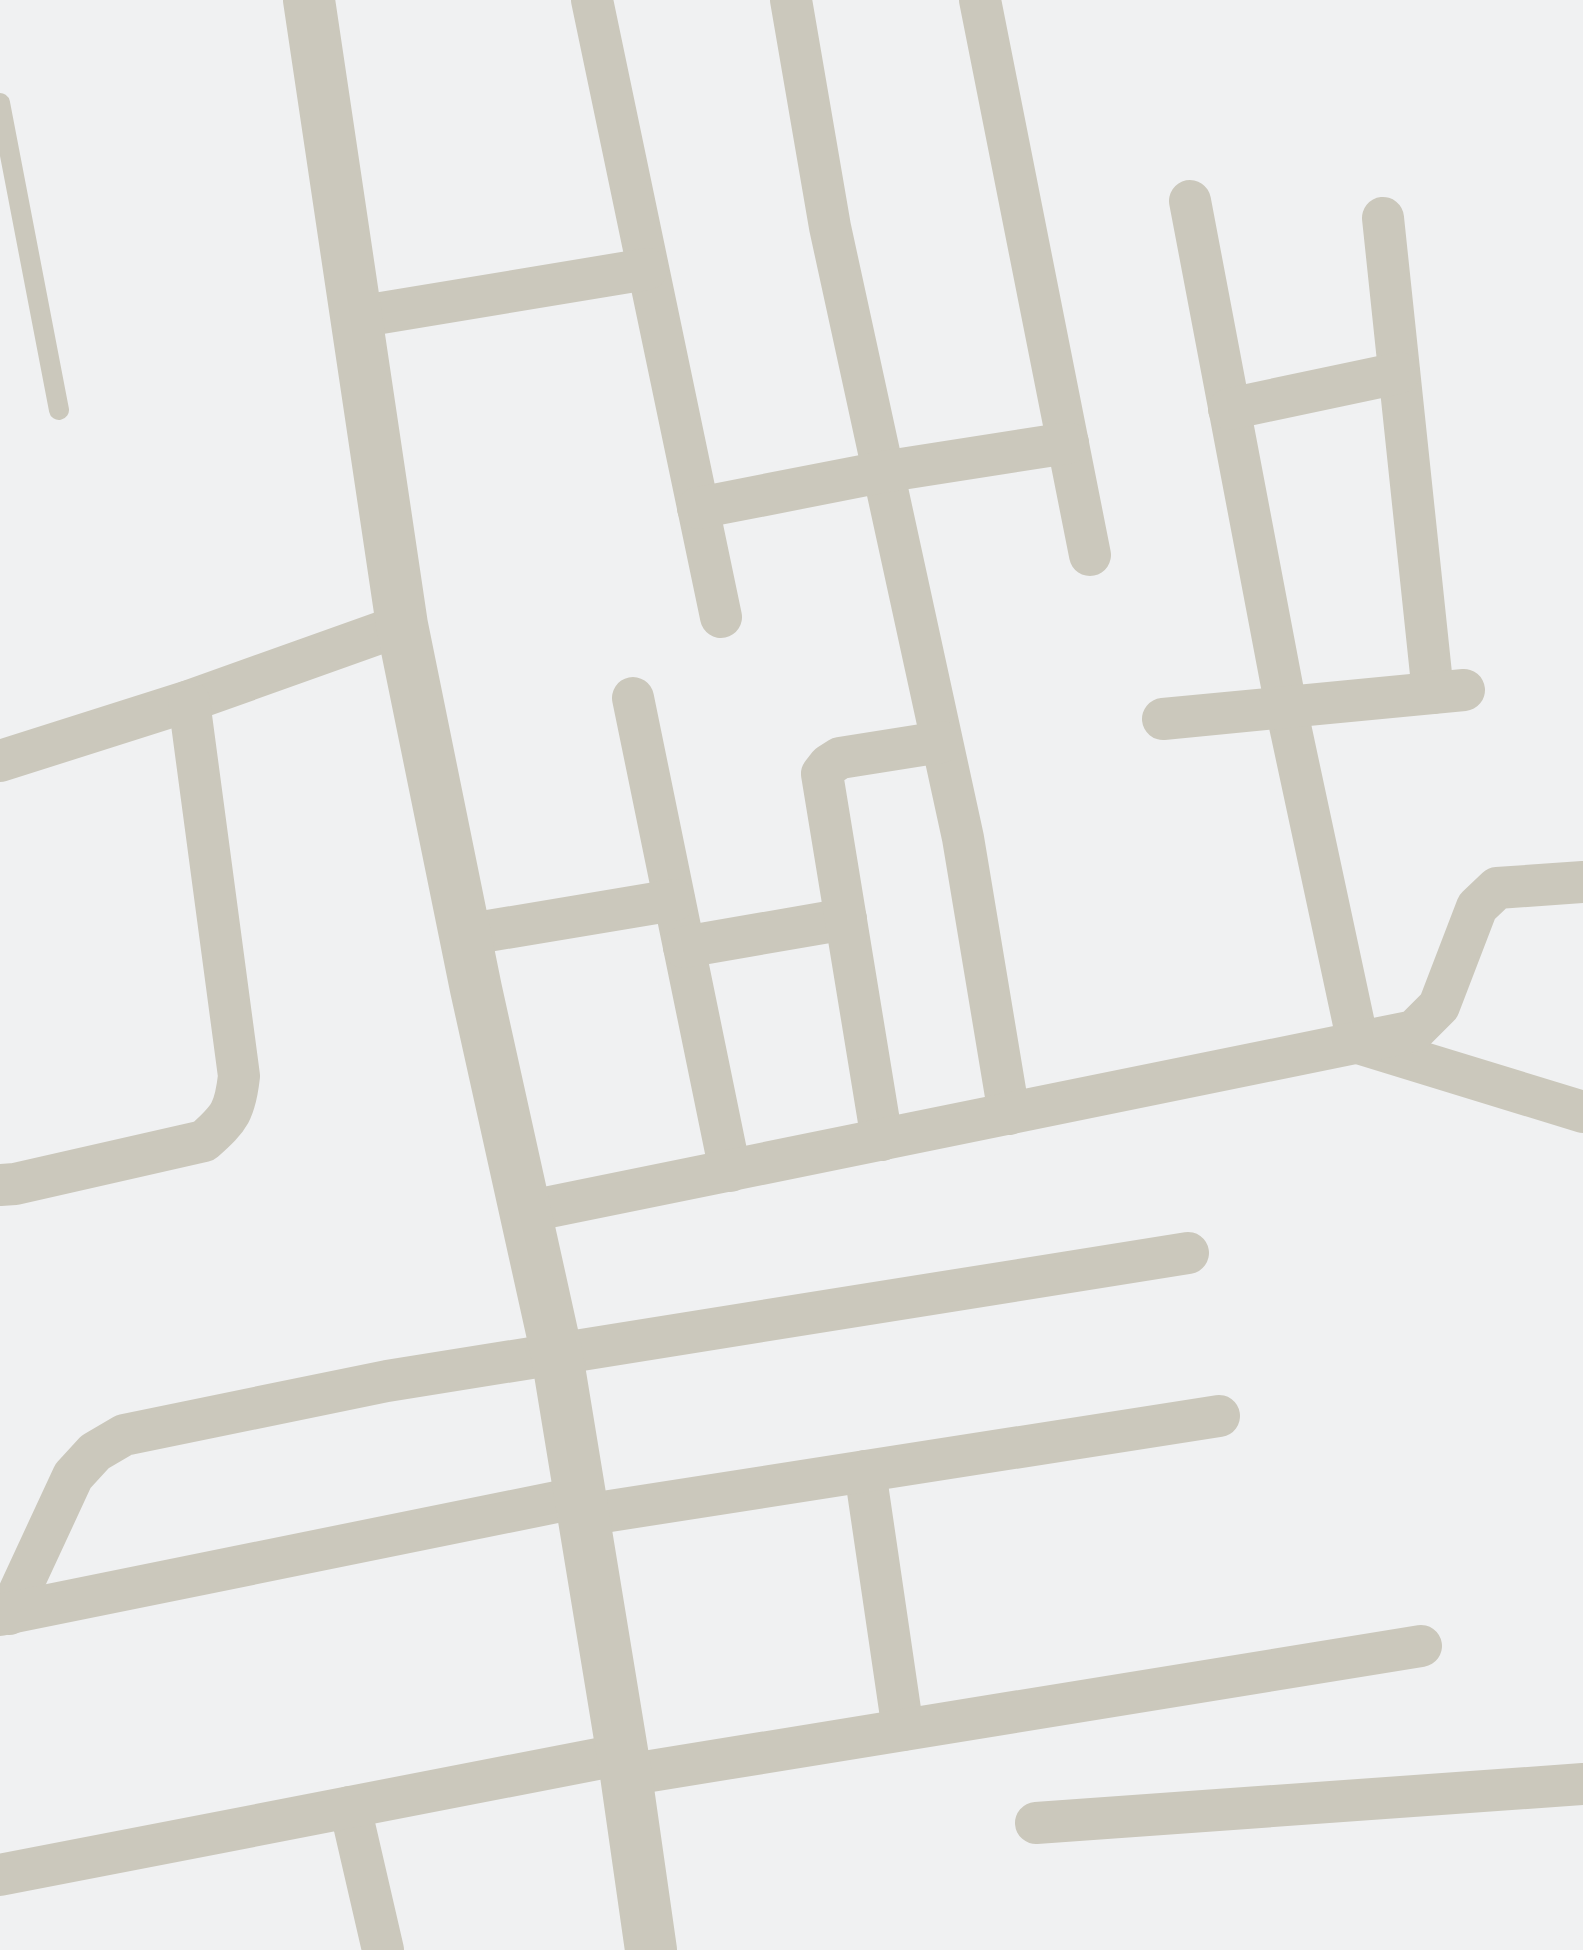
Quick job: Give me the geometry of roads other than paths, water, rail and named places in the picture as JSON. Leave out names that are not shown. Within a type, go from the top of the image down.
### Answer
[{"type":"street","points":[[309,0],[402,625],[464,935],[557,1355],[651,1950]]},
{"type":"street","points":[[592,0],[721,617]]},
{"type":"street","points":[[791,0],[830,227],[963,838],[1009,1114]]},
{"type":"street","points":[[980,0],[1090,555]]},
{"type":"street","points":[[1190,201],[1286,707],[1358,1043]]},
{"type":"street","points":[[1163,719],[1448,691],[1399,373],[1383,218]]},
{"type":"street","points":[[356,317],[647,269]]},
{"type":"street","points":[[1229,409],[1399,373]]},
{"type":"street","points":[[698,508],[882,472],[1068,444]]},
{"type":"street","points":[[0,761],[188,701],[402,625]]},
{"type":"street","points":[[633,698],[730,1171]]},
{"type":"street","points":[[0,1184],[204,1141],[235,1107],[239,1076],[188,701]]},
{"type":"street","points":[[882,1140],[822,774],[828,764],[840,758],[941,742]]},
{"type":"street","points":[[525,1212],[1414,1031],[1440,1006],[1478,907],[1497,888],[1583,882]]},
{"type":"street","points":[[464,935],[674,900]]},
{"type":"street","points":[[684,947],[846,920]]},
{"type":"street","points":[[1358,1043],[1583,1112]]},
{"type":"street","points":[[5,1614],[72,1476],[95,1452],[124,1435],[388,1381],[1188,1252]]},
{"type":"street","points":[[5,1614],[582,1506],[864,1471],[1218,1416]]},
{"type":"street","points":[[864,1471],[903,1730]]},
{"type":"street","points":[[0,1875],[350,1807],[624,1765],[903,1730],[1421,1646]]},
{"type":"street","points":[[1036,1823],[1583,1784]]},
{"type":"street","points":[[350,1807],[383,1950]]},
{"type":"lane","points":[[0,103],[59,410]]}]
